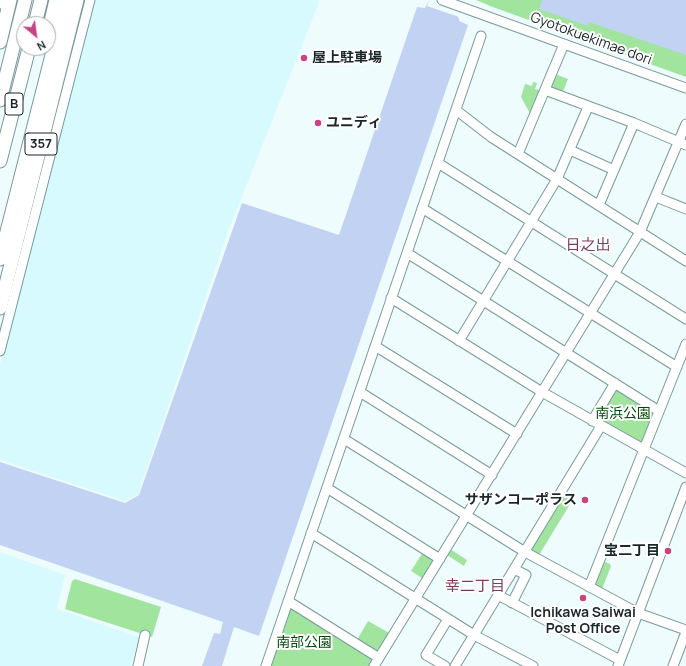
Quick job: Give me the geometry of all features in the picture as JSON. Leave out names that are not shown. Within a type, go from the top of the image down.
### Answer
[{"type":"highway","points":[[0,42],[10,0]]},
{"type":"highway","name":"B","points":[[0,100],[25,0]]},
{"type":"highway","points":[[37,16],[41,0]]},
{"type":"highway","points":[[52,16],[56,0]]},
{"type":"highway","name":"357","points":[[1,255],[66,0]]},
{"type":"highway","name":"357","points":[[0,308],[77,0]]},
{"type":"highway","name":"B","points":[[0,161],[27,56]]},
{"type":"highway","points":[[1,255],[26,123],[43,56]]},
{"type":"street","points":[[0,351],[90,0]]},
{"type":"street","name":"Gyotokuekimae dori","points":[[442,0],[686,88]]},
{"type":"street","points":[[266,666],[481,36]]},
{"type":"street","points":[[518,154],[564,44]]},
{"type":"street","points":[[545,90],[634,123],[682,143]]},
{"type":"street","points":[[459,340],[557,179],[588,106]]},
{"type":"street","points":[[456,110],[491,137],[686,260]]},
{"type":"street","points":[[599,205],[634,123]]},
{"type":"street","points":[[288,601],[377,662],[640,232],[682,143],[686,124]]},
{"type":"street","points":[[570,150],[614,170]]},
{"type":"street","points":[[438,163],[686,319]]},
{"type":"street","points":[[656,197],[686,209]]},
{"type":"street","points":[[422,208],[677,367]]},
{"type":"street","points":[[407,253],[659,411]]},
{"type":"street","points":[[392,298],[542,392],[686,473]]},
{"type":"street","points":[[589,587],[686,344]]},
{"type":"street","points":[[375,346],[517,434]]},
{"type":"street","points":[[592,421],[615,383]]},
{"type":"street","points":[[360,392],[492,475]]},
{"type":"street","points":[[455,666],[601,426]]},
{"type":"street","points":[[344,439],[525,552],[638,613],[686,631],[673,666]]},
{"type":"street","points":[[498,595],[619,663],[686,487]]},
{"type":"street","points":[[327,488],[440,559]]},
{"type":"street","points":[[311,533],[474,635],[533,666]]},
{"type":"street","points":[[512,603],[526,575],[514,569]]},
{"type":"street","points":[[445,666],[426,655],[448,619]]},
{"type":"street","points":[[138,666],[146,635]]},
{"type":"shaded area","points":[[94,0],[320,0],[229,229],[138,494],[125,501],[0,460],[0,364]]},
{"type":"shaded area","points":[[429,0],[464,0],[458,18],[459,21],[468,25],[259,636],[234,627],[222,666],[202,666],[214,633],[220,634],[223,622],[0,545],[0,462],[125,503],[139,495],[242,203],[339,235],[417,7],[425,8]]},
{"type":"shaded area","points":[[542,0],[686,0],[686,55],[589,22],[588,26],[539,9]]},
{"type":"shaded area","points":[[0,552],[65,575],[57,609],[139,637],[131,666],[0,666]]},
{"type":"green space","points":[[476,0],[686,0],[686,77],[490,6]]},
{"type":"green space","points":[[555,74],[568,79],[562,94],[549,89]]},
{"type":"green space","points":[[533,82],[537,83],[535,89],[540,90],[531,115],[521,97],[525,84],[532,86]]},
{"type":"green space","name":"南浜公園","points":[[616,388],[653,412],[655,415],[644,443],[641,444],[598,420]]},
{"type":"green space","points":[[563,496],[572,501],[539,555],[532,552],[531,548]]},
{"type":"green space","points":[[450,549],[467,560],[464,566],[447,555]]},
{"type":"green space","points":[[423,552],[435,559],[425,580],[411,571]]},
{"type":"green space","points":[[603,561],[611,566],[602,589],[597,587],[595,583]]},
{"type":"green space","points":[[75,579],[161,607],[152,637],[65,609],[72,581]]},
{"type":"green space","name":"南部公園","points":[[294,609],[373,658],[372,666],[271,666],[290,610]]},
{"type":"green space","points":[[368,621],[391,634],[377,653],[357,640]]},
{"type":"pier","points":[[429,0],[465,0],[459,17],[427,6]]},
{"type":"place","name":"屋上駐車場","points":[[304,58]]},
{"type":"place","name":"ユニディ","points":[[318,123]]},
{"type":"place","name":"サザンコーポラス","points":[[585,500]]},
{"type":"place","name":"宝二丁目","points":[[668,551]]},
{"type":"place","name":"Ichikawa Saiwai Post Office","points":[[583,598]]},
{"type":"district","name":"日之出","points":[[588,246]]},
{"type":"district","name":"幸二丁目","points":[[475,587]]}]
